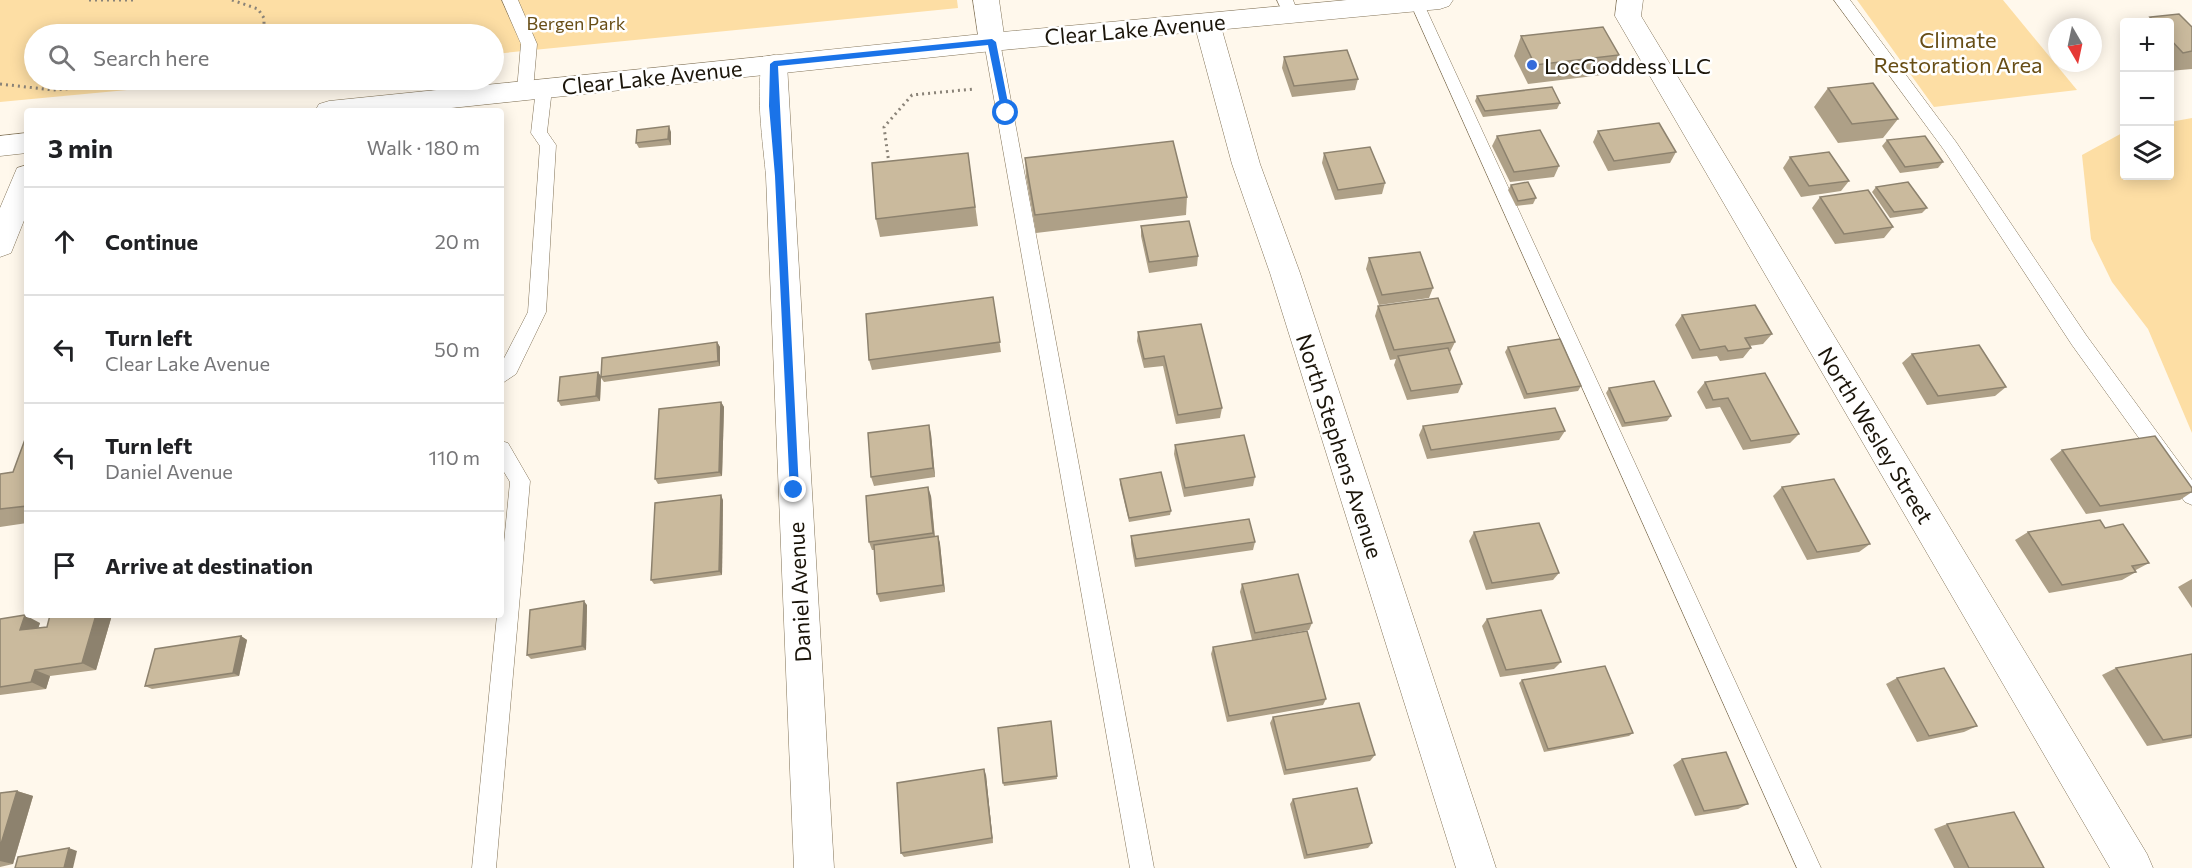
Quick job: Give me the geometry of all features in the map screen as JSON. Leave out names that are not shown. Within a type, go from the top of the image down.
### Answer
[{"type":"street","points":[[986,0],[992,42]]},
{"type":"street","name":"North Wesley Street","points":[[1630,0],[1628,16],[2133,868]]},
{"type":"street","name":"Clear Lake Avenue","points":[[357,108],[992,42],[1206,23],[1288,7],[1427,1]]},
{"type":"street","name":"North Stephens Avenue","points":[[1206,23],[1246,164],[1285,273],[1476,868]]},
{"type":"street","name":"Daniel Avenue","points":[[774,64],[774,106],[814,868]]},
{"type":"street","points":[[0,146],[24,144]]},
{"type":"street","points":[[0,245],[24,184]]},
{"type":"lane","points":[[504,373],[509,368],[537,312],[548,145],[539,133],[529,44],[510,0]]},
{"type":"lane","points":[[1842,0],[1950,146],[2079,340],[2192,496]]},
{"type":"lane","points":[[1427,1],[1809,868]]},
{"type":"lane","points":[[992,42],[1142,868]]},
{"type":"lane","points":[[484,868],[520,481],[504,454]]},
{"type":"path","points":[[89,0],[136,0]]},
{"type":"path","points":[[232,0],[250,4],[261,10],[265,24]]},
{"type":"path","points":[[0,84],[24,87]]},
{"type":"path","points":[[889,168],[884,127],[912,95],[975,89],[975,85]]},
{"type":"green space","name":"Bergen Park","points":[[0,0],[957,0],[958,8],[504,53],[504,24],[24,24],[24,90],[127,90],[0,102]]},
{"type":"green space","name":"Climate Restoration Area","points":[[1857,0],[2003,0],[2048,55],[2048,72],[2062,72],[2077,90],[1934,107]]},
{"type":"green space","points":[[2192,118],[2192,433],[2148,329],[2112,282],[2091,239],[2082,155],[2120,134],[2120,180],[2174,180],[2174,121]]},
{"type":"building","points":[[2179,14],[2192,27],[2192,51],[2183,53],[2174,43],[2174,18],[2150,17]]},
{"type":"building","points":[[1603,27],[1619,55],[1535,65],[1521,36]]},
{"type":"building","points":[[1347,50],[1358,79],[1294,86],[1284,57]]},
{"type":"building","points":[[1873,83],[1898,119],[1852,124],[1828,88]]},
{"type":"building","points":[[1552,87],[1560,103],[1485,111],[1477,96]]},
{"type":"building","points":[[1659,123],[1676,152],[1614,161],[1598,131]]},
{"type":"building","points":[[669,126],[668,139],[636,143],[637,130]]},
{"type":"building","points":[[1540,130],[1559,166],[1514,172],[1497,136]]},
{"type":"building","points":[[1925,136],[1943,162],[1905,167],[1887,140]]},
{"type":"building","points":[[1173,141],[1187,197],[1035,215],[1025,158]]},
{"type":"building","points":[[1370,147],[1385,183],[1338,190],[1324,153]]},
{"type":"building","points":[[1829,152],[1849,181],[1809,186],[1790,157]]},
{"type":"building","points":[[968,153],[975,207],[876,219],[872,163]]},
{"type":"building","points":[[1528,182],[1536,198],[1518,201],[1511,185]]},
{"type":"building","points":[[1908,182],[1927,208],[1894,212],[1876,187]]},
{"type":"building","points":[[1868,190],[1893,227],[1844,234],[1820,197]]},
{"type":"building","points":[[1189,221],[1198,256],[1149,262],[1141,226]]},
{"type":"building","points":[[1420,252],[1433,288],[1382,295],[1369,258]]},
{"type":"building","points":[[993,297],[1000,342],[869,360],[866,314]]},
{"type":"building","points":[[1438,298],[1455,342],[1394,350],[1378,306]]},
{"type":"building","points":[[1755,305],[1772,334],[1745,338],[1751,348],[1728,351],[1725,346],[1700,350],[1682,315]]},
{"type":"building","points":[[1201,324],[1222,408],[1178,415],[1164,356],[1144,359],[1138,332]]},
{"type":"building","points":[[1560,339],[1581,386],[1527,394],[1508,347]]},
{"type":"building","points":[[717,342],[718,361],[601,377],[602,358]]},
{"type":"building","points":[[1979,345],[2006,387],[1938,396],[1912,354]]},
{"type":"building","points":[[1448,348],[1462,384],[1411,391],[1398,356]]},
{"type":"building","points":[[598,372],[596,396],[558,401],[560,377]]},
{"type":"building","points":[[1765,373],[1799,434],[1751,441],[1728,398],[1713,400],[1705,382]]},
{"type":"building","points":[[1654,381],[1671,416],[1625,423],[1609,388]]},
{"type":"building","points":[[721,402],[719,472],[655,479],[659,409]]},
{"type":"building","points":[[1555,408],[1565,431],[1431,450],[1423,426]]},
{"type":"building","points":[[929,425],[933,468],[871,477],[868,433]]},
{"type":"building","points":[[1244,435],[1255,477],[1185,488],[1175,445]]},
{"type":"building","points":[[2155,436],[2192,488],[2192,492],[2100,506],[2062,450]]},
{"type":"building","points":[[24,442],[24,506],[0,509],[0,474],[13,472]]},
{"type":"building","points":[[1161,472],[1171,511],[1129,518],[1120,479]]},
{"type":"building","points":[[1834,479],[1870,544],[1817,552],[1782,487]]},
{"type":"building","points":[[928,487],[933,533],[869,542],[866,496]]},
{"type":"building","points":[[721,495],[719,571],[651,580],[655,503]]},
{"type":"building","points":[[1249,519],[1255,542],[1136,559],[1131,536]]},
{"type":"building","points":[[2100,520],[2105,528],[2123,524],[2149,563],[2132,566],[2136,572],[2062,585],[2028,532]]},
{"type":"building","points":[[1539,523],[1559,573],[1492,583],[1474,532]]},
{"type":"building","points":[[938,536],[943,585],[877,594],[874,545]]},
{"type":"building","points":[[1298,574],[1312,623],[1255,633],[1242,584]]},
{"type":"building","points":[[584,601],[582,646],[527,655],[530,610]]},
{"type":"building","points":[[1541,610],[1561,662],[1506,670],[1487,619]]},
{"type":"building","points":[[24,615],[20,630],[47,627],[49,618],[95,618],[82,663],[35,670],[31,682],[0,687],[0,619]]},
{"type":"building","points":[[1307,631],[1326,699],[1229,716],[1213,647]]},
{"type":"building","points":[[241,636],[233,673],[145,686],[155,649]]},
{"type":"building","points":[[2192,654],[2192,735],[2163,740],[2116,668]]},
{"type":"building","points":[[1605,666],[1633,733],[1548,749],[1522,680]]},
{"type":"building","points":[[1944,668],[1977,726],[1929,736],[1897,678]]},
{"type":"building","points":[[1359,703],[1375,755],[1286,770],[1273,717]]},
{"type":"building","points":[[1051,721],[1057,776],[1003,783],[998,728]]},
{"type":"building","points":[[1726,752],[1748,804],[1704,811],[1682,759]]},
{"type":"building","points":[[984,769],[992,838],[901,853],[897,783]]},
{"type":"building","points":[[1357,788],[1372,843],[1307,855],[1293,799]]},
{"type":"building","points":[[17,791],[0,847],[0,793]]},
{"type":"building","points":[[2014,812],[2044,868],[1969,868],[1947,824]]},
{"type":"building","points":[[69,848],[64,868],[15,868],[18,857]]},
{"type":"place","name":"LocGoddess LLC","points":[[1532,65]]},
{"type":"route","points":[[794,490],[780,176],[774,106],[774,64],[992,42],[1006,113]]}]
